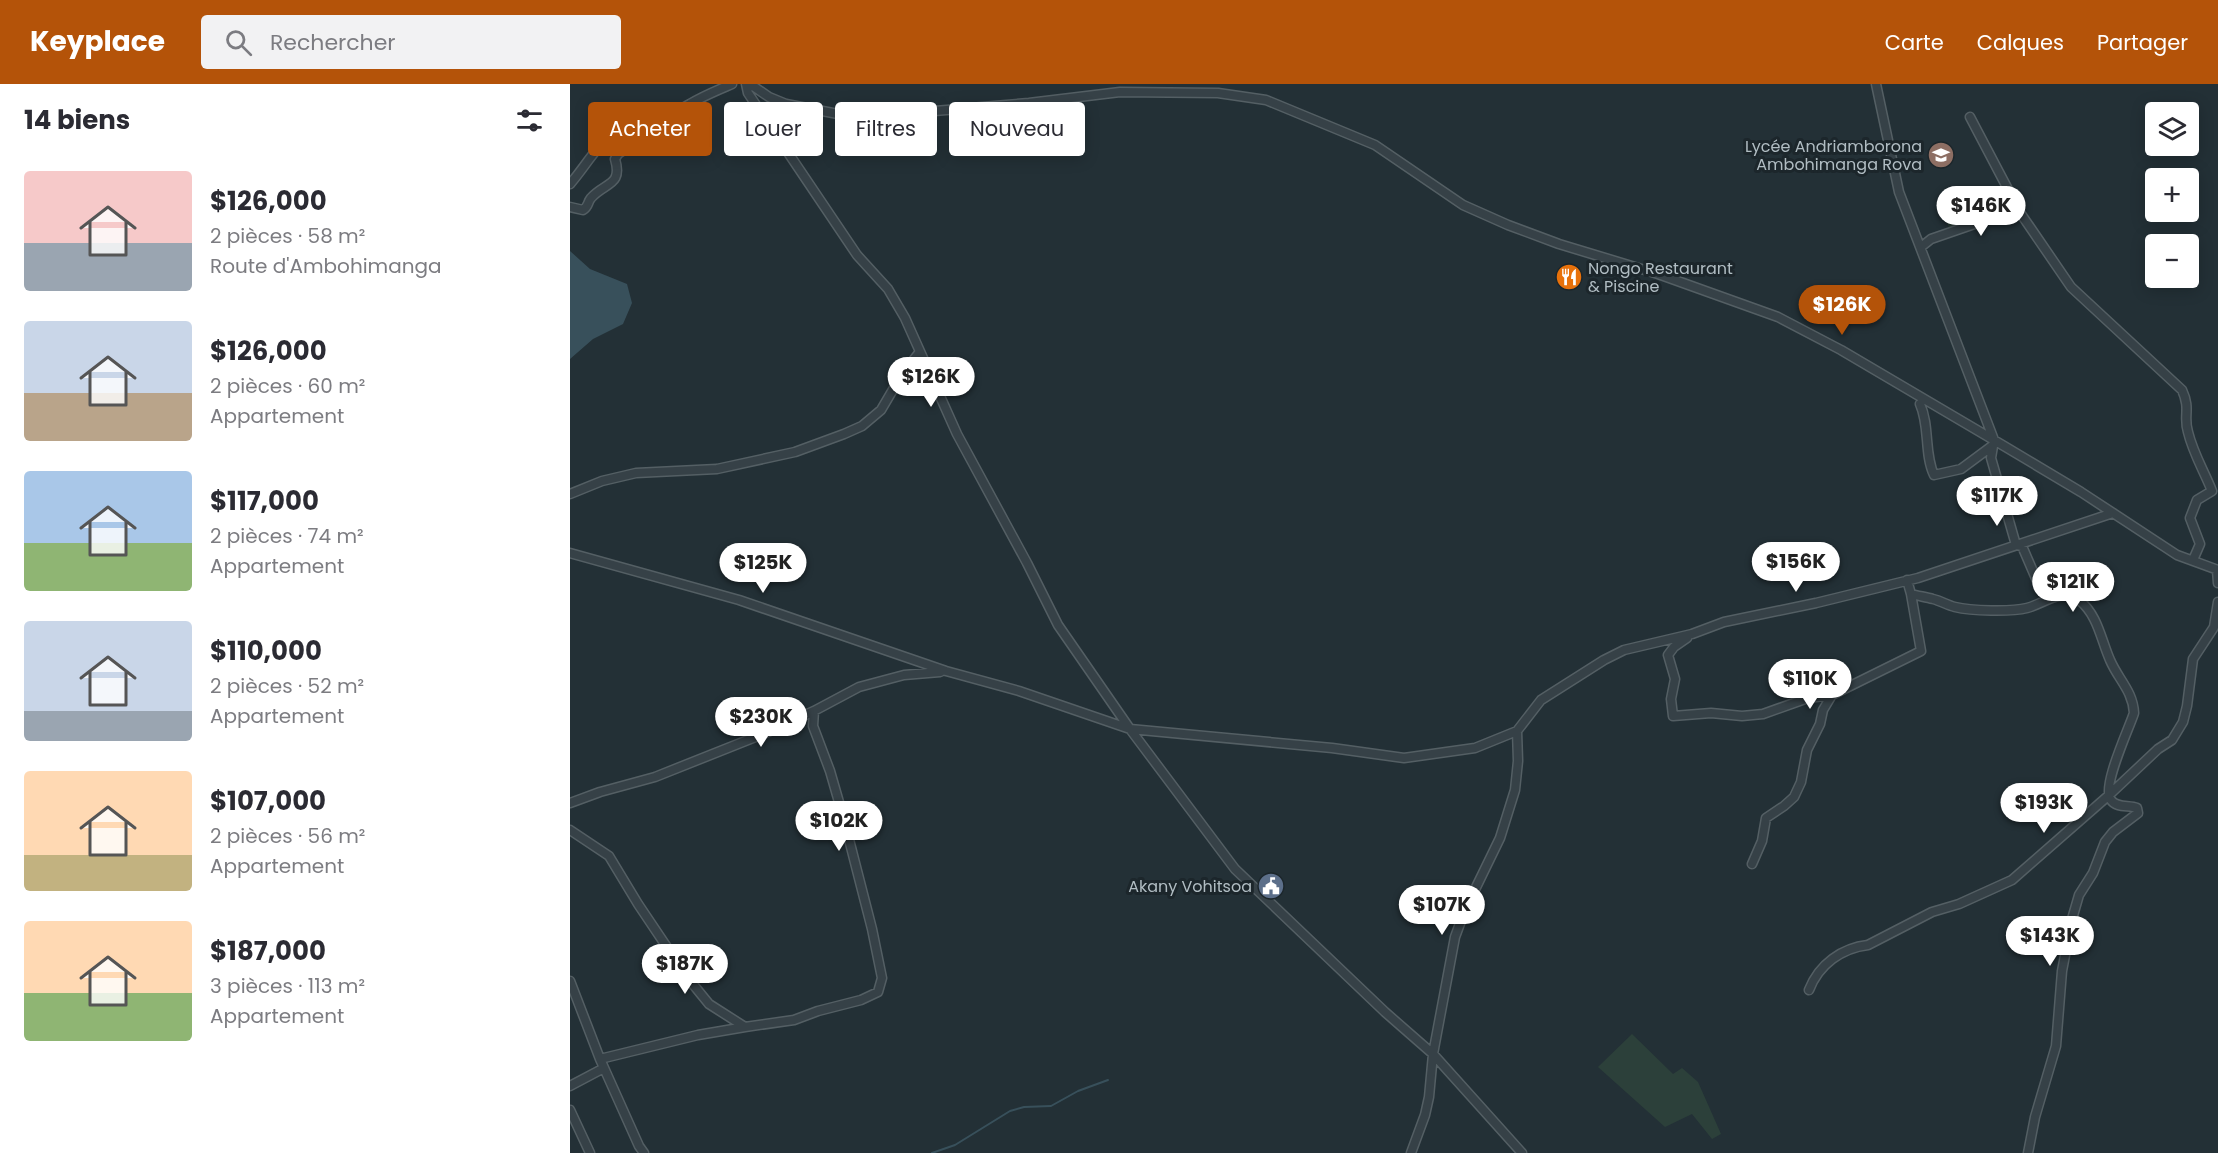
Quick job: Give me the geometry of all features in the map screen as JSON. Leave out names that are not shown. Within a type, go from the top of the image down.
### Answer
[{"type":"street","points":[[693,102],[732,84]]},
{"type":"street","points":[[746,84],[748,93],[857,255],[888,289],[905,318],[957,434],[1058,625],[1130,729],[1235,868],[1433,1054],[1522,1153]]},
{"type":"street","points":[[750,84],[769,97],[786,104],[838,114],[886,115],[1029,103],[1120,92],[1218,93],[1266,100],[1375,145],[1463,205],[1508,225],[1559,244],[1658,274],[1778,317],[1841,350],[1993,443],[2081,492],[2177,555],[2218,570],[2218,583]]},
{"type":"street","points":[[1876,84],[1899,192],[1993,443],[1991,458],[2016,545]]},
{"type":"street","points":[[1970,117],[2016,205],[2071,287],[2182,390],[2187,400],[2187,428],[2191,445],[2212,491],[2197,500],[2190,518],[2200,544],[2193,561]]},
{"type":"street","points":[[570,183],[593,156]]},
{"type":"street","points":[[570,207],[583,210],[588,207],[592,197],[616,177],[617,156]]},
{"type":"street","points":[[1921,247],[1931,239],[2012,211],[2016,205]]},
{"type":"street","points":[[570,494],[602,481],[636,473],[717,469],[795,452],[844,434],[862,426],[881,410],[901,376],[919,353]]},
{"type":"street","points":[[1920,404],[1925,416],[1925,431],[1934,475],[1961,468],[1993,443]]},
{"type":"street","points":[[570,553],[739,600],[946,672],[1019,691],[1130,729],[1332,748],[1404,758],[1475,748],[1516,731],[1541,700],[1624,650],[1692,634],[1724,622],[1907,580],[2113,513]]},
{"type":"street","points":[[2016,545],[2022,546],[2040,590],[2049,598]]},
{"type":"street","points":[[1692,634],[1674,646],[1668,655],[1675,680],[1671,699],[1673,716],[1711,713],[1742,716],[1763,714],[1808,698],[1832,695],[1922,651],[1907,580]]},
{"type":"street","points":[[1911,594],[1934,599],[1956,608],[1991,610],[2029,607],[2049,598],[2073,597],[2085,606],[2093,617],[2111,663],[2127,687],[2134,704],[2134,713],[2110,779],[2108,796],[2119,806],[2137,808],[2138,813],[2113,832],[2105,842],[2093,873],[2079,895],[2064,962],[2056,1046],[2035,1117],[2028,1153]]},
{"type":"street","points":[[1809,990],[1822,968],[1837,955],[1856,946],[1868,945],[1932,912],[1959,904],[2012,880],[2158,749],[2172,740],[2179,729],[2187,706],[2193,659],[2214,627],[2218,602]]},
{"type":"street","points":[[570,804],[600,792],[655,777],[814,711],[859,687],[904,675],[946,672]]},
{"type":"street","points":[[1752,864],[1762,841],[1766,818],[1794,797],[1801,782],[1807,750],[1820,724],[1823,710],[1832,695]]},
{"type":"street","points":[[600,1059],[698,1035],[794,1020],[861,1000],[878,992],[882,978],[851,846],[830,771],[813,726],[814,711]]},
{"type":"street","points":[[1411,1153],[1429,1097],[1433,1054],[1455,937],[1465,910],[1500,838],[1515,790],[1518,761],[1516,731]]},
{"type":"street","points":[[570,830],[609,856],[638,904],[709,1004],[745,1027]]},
{"type":"street","points":[[570,981],[600,1059],[644,1153]]},
{"type":"street","points":[[570,1086],[604,1068]]},
{"type":"street","points":[[570,1110],[590,1153]]},
{"type":"green space","points":[[1973,201],[1979,217],[1949,228],[1943,211]]},
{"type":"green space","points":[[1632,1034],[1673,1074],[1682,1068],[1698,1082],[1721,1134],[1712,1139],[1692,1114],[1665,1127],[1598,1067]]},
{"type":"water","points":[[570,251],[590,269],[627,284],[632,303],[623,324],[593,339],[570,359]]},
{"type":"waterway","points":[[932,1153],[955,1145],[1010,1111],[1024,1107],[1051,1106],[1078,1091],[1108,1080]]},
{"type":"place","name":"Lycée Andriamborona Ambohimanga Rova","points":[[1941,155]]},
{"type":"place","name":"Nongo Restaurant & Piscine","points":[[1569,277]]},
{"type":"place","name":"Akany Vohitsoa","points":[[1271,886]]}]
